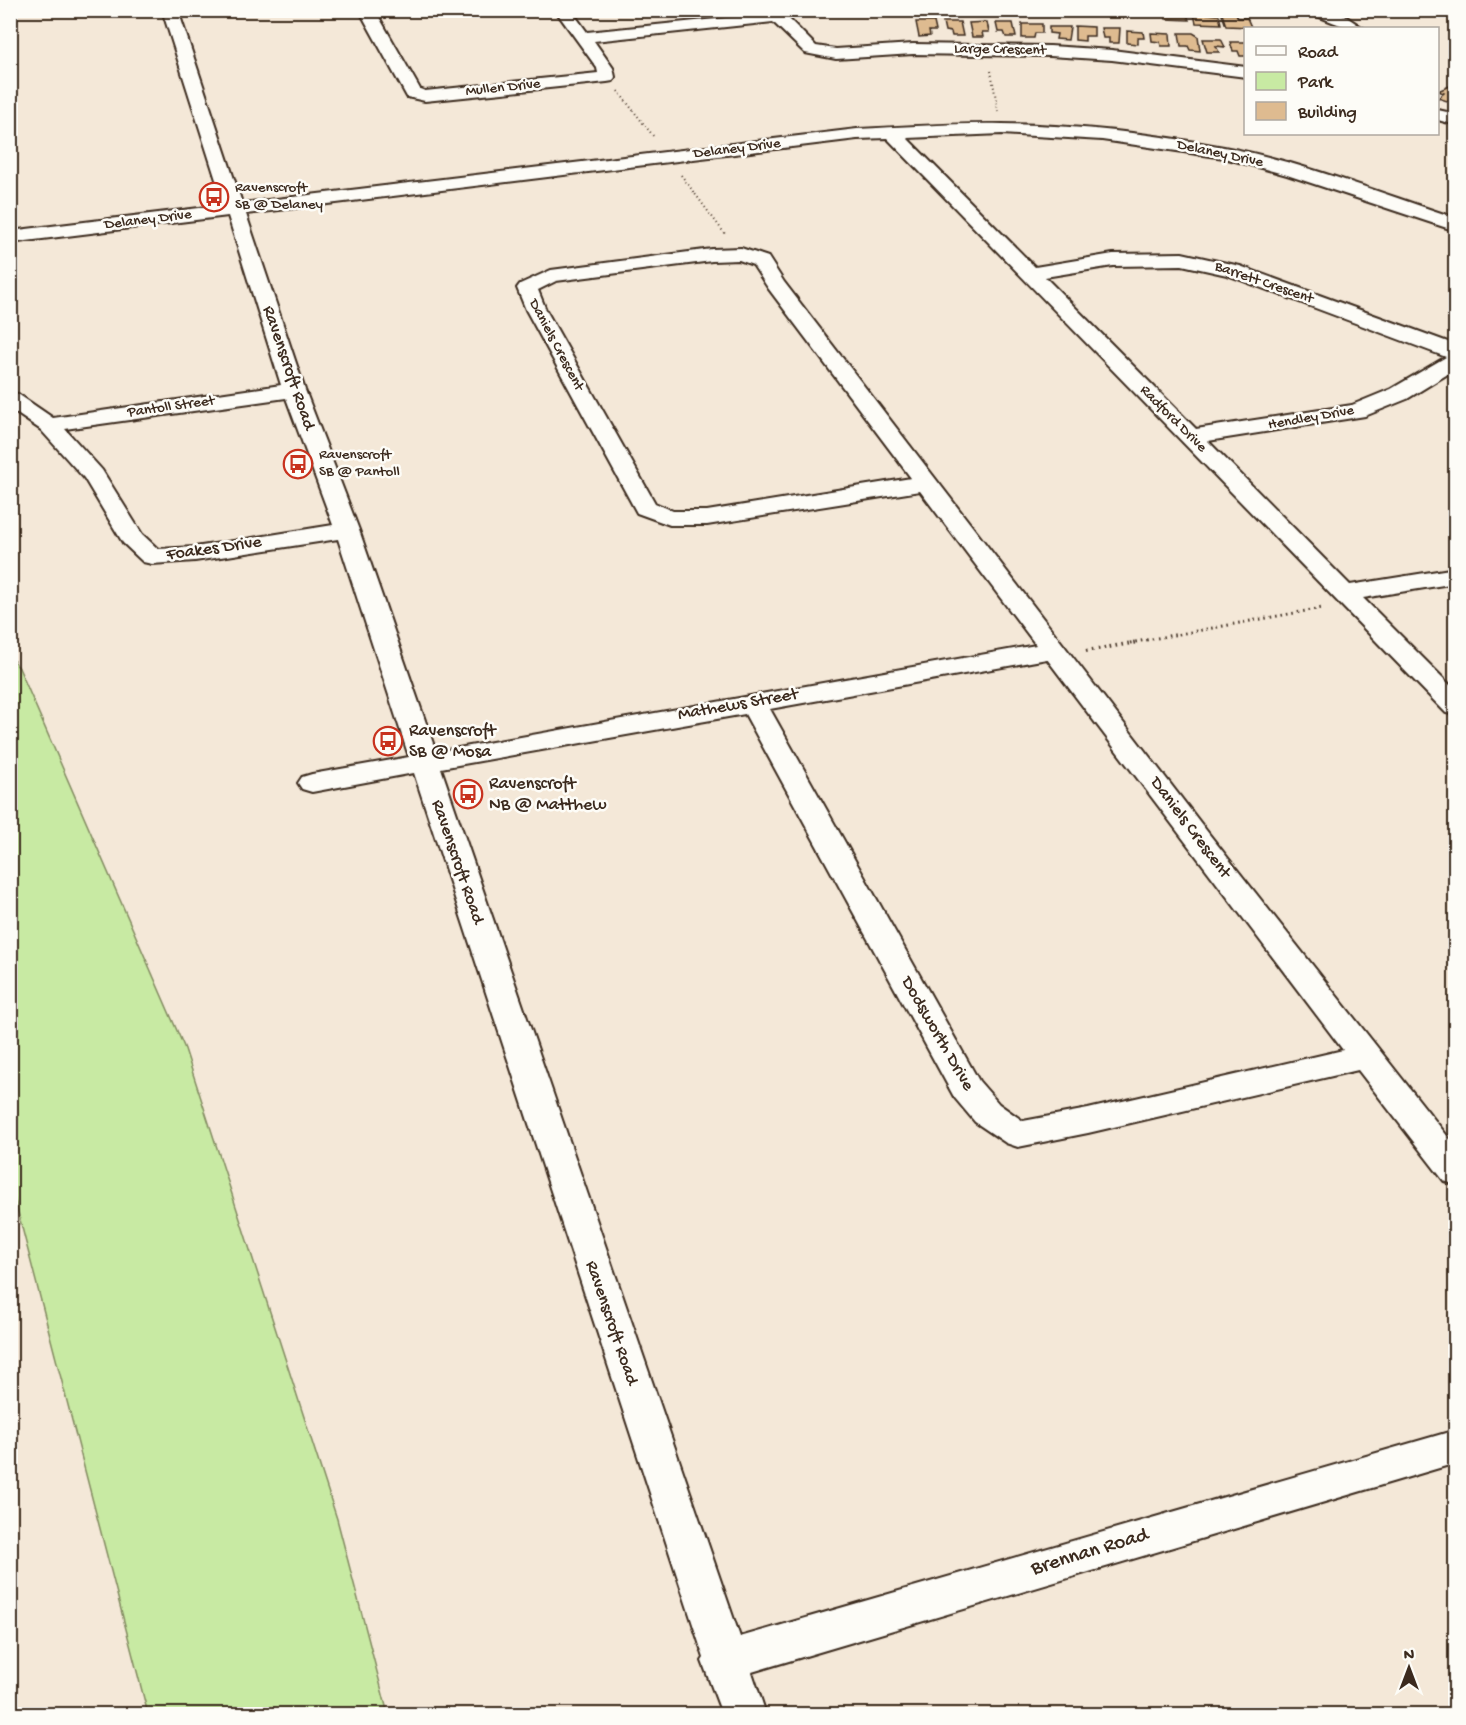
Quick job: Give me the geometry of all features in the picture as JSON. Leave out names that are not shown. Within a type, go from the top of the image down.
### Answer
[{"type":"street","name":"Ravenscroft Road","points":[[170,10],[294,390],[347,530],[724,1661],[744,1714]]},
{"type":"street","name":"Mullen Drive","points":[[367,10],[413,93],[425,96],[607,77],[606,68],[563,10]]},
{"type":"street","points":[[1313,10],[1329,13],[1353,27]]},
{"type":"street","points":[[583,37],[774,14]]},
{"type":"street","name":"Large Crescent","points":[[774,14],[811,50],[836,54],[913,49],[992,49],[1112,55],[1244,72]]},
{"type":"street","points":[[1439,116],[1455,120]]},
{"type":"street","name":"Delaney Drive","points":[[10,237],[890,131],[1002,129],[1102,135],[1225,153],[1294,171],[1455,225]]},
{"type":"street","name":"Radford Drive","points":[[890,131],[1455,707]]},
{"type":"street","name":"Daniels Crescent","points":[[927,483],[707,518],[670,518],[646,508],[547,330],[527,288],[551,276],[712,255],[741,254],[761,261],[1054,650],[1455,1172]]},
{"type":"street","name":"Barrett Crescent","points":[[1030,274],[1113,260],[1182,259],[1233,270],[1455,353]]},
{"type":"street","name":"Hendley Drive","points":[[1191,437],[1357,411],[1399,394],[1455,360]]},
{"type":"street","name":"Pantoll Street","points":[[49,425],[294,390]]},
{"type":"street","name":"Foakes Drive","points":[[10,399],[49,425],[94,475],[132,538],[152,557],[195,554],[347,530]]},
{"type":"street","points":[[1345,593],[1455,575]]},
{"type":"street","name":"Mathews Street","points":[[312,783],[1054,650]]},
{"type":"street","name":"Dodsworth Drive","points":[[753,703],[966,1089],[987,1113],[1018,1134],[1088,1121],[1365,1057]]},
{"type":"street","name":"Brennan Road","points":[[724,1661],[1455,1446]]},
{"type":"path","points":[[992,49],[991,80],[1002,129]]},
{"type":"path","points":[[1054,650],[1080,652],[1322,608]]},
{"type":"green space","points":[[10,656],[19,668],[185,1049],[337,1519],[388,1714],[148,1714],[11,1185]]},
{"type":"building","points":[[1164,10],[1186,12],[1189,20],[1166,19]]},
{"type":"building","points":[[1193,10],[1206,10],[1207,14],[1219,15],[1221,24],[1196,23]]},
{"type":"building","points":[[1222,14],[1236,14],[1238,18],[1247,18],[1251,27],[1226,26]]},
{"type":"building","points":[[916,22],[934,22],[936,31],[929,31],[930,36],[919,37]]},
{"type":"building","points":[[943,22],[960,22],[963,36],[952,36],[951,32],[945,31]]},
{"type":"building","points":[[987,22],[989,32],[982,32],[983,37],[972,37],[969,23]]},
{"type":"building","points":[[996,23],[1013,23],[1016,37],[1006,37],[1004,32],[998,32]]},
{"type":"building","points":[[1022,24],[1042,24],[1042,33],[1035,33],[1034,38],[1022,38]]},
{"type":"building","points":[[1075,26],[1094,27],[1094,36],[1085,36],[1085,41],[1075,40]]},
{"type":"building","points":[[1049,27],[1070,27],[1068,40],[1056,39],[1057,34],[1049,33]]},
{"type":"building","points":[[1101,28],[1120,28],[1119,43],[1109,43],[1109,38],[1103,38]]},
{"type":"building","points":[[1127,31],[1143,32],[1144,38],[1138,38],[1138,44],[1127,43]]},
{"type":"building","points":[[1151,33],[1170,34],[1171,46],[1161,46],[1160,42],[1152,41]]},
{"type":"building","points":[[1179,33],[1193,33],[1198,36],[1200,51],[1181,46]]},
{"type":"building","points":[[1203,39],[1221,39],[1225,47],[1216,46],[1219,52],[1207,52]]},
{"type":"building","points":[[1230,42],[1244,42],[1244,56],[1240,56],[1238,51],[1233,51]]},
{"type":"building","points":[[1454,84],[1456,96],[1447,101],[1439,98],[1444,93],[1439,91]]},
{"type":"place","name":"Ravenscroft SB @ Delaney","points":[[214,197]]},
{"type":"place","name":"Ravenscroft SB @ Pantoll","points":[[298,464]]},
{"type":"place","name":"Ravenscroft SB @ Mosa","points":[[388,741]]},
{"type":"place","name":"Ravenscroft NB @ Matthew","points":[[468,794]]}]
